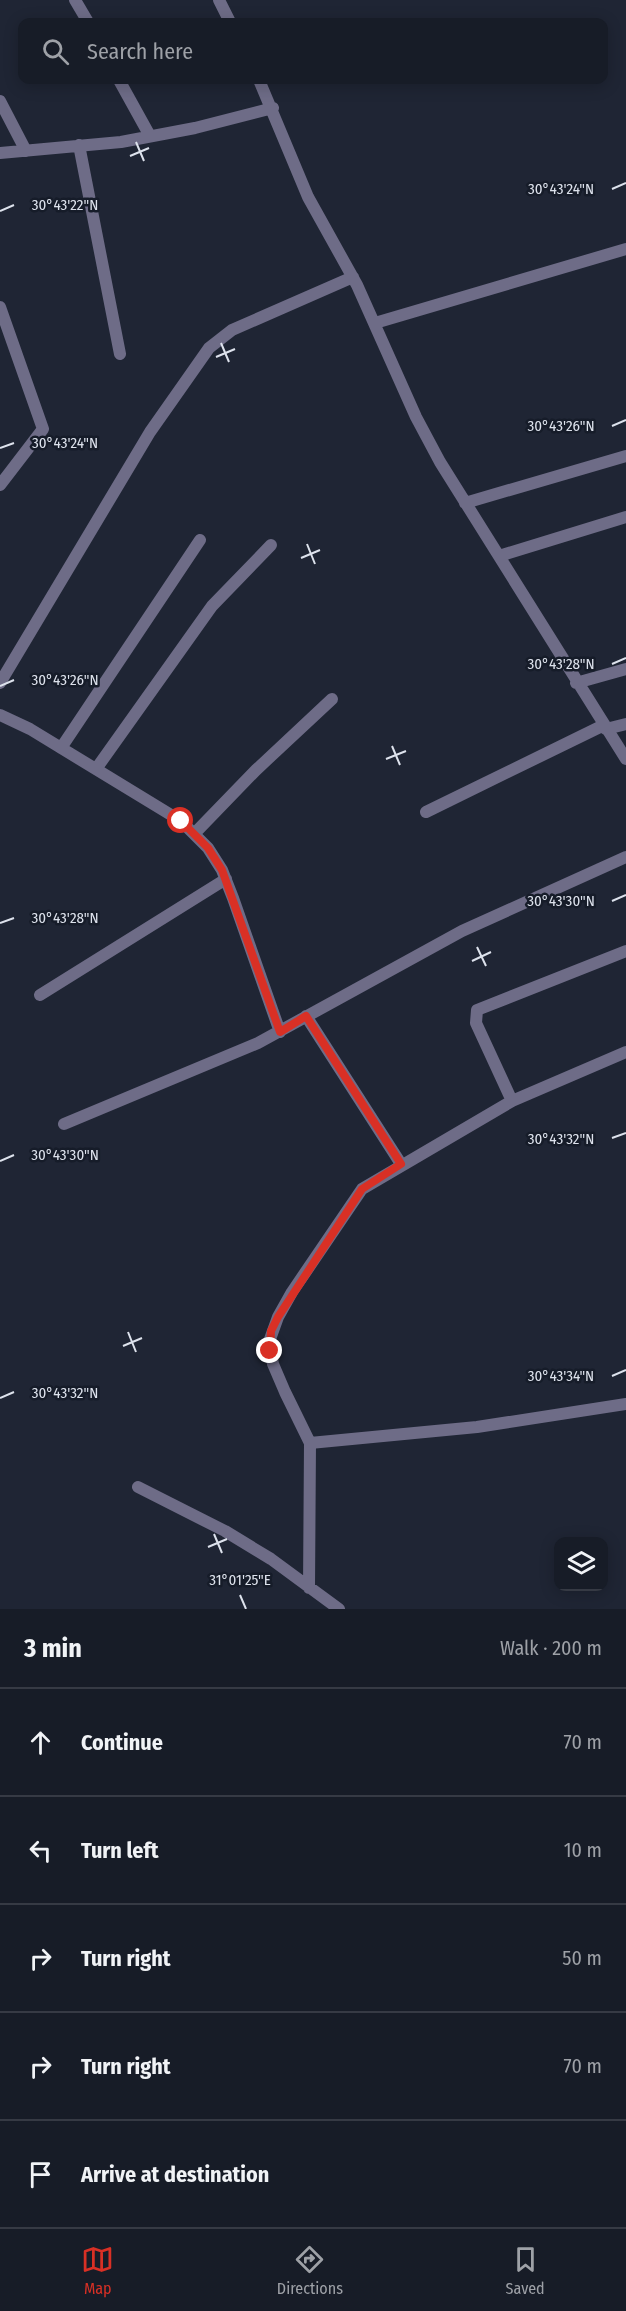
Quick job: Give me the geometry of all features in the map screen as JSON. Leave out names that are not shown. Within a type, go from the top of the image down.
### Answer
[{"type":"street","points":[[75,0],[86,18]]},
{"type":"street","points":[[219,0],[228,18]]},
{"type":"street","points":[[121,84],[150,136]]},
{"type":"street","points":[[261,84],[308,196],[353,277],[416,417],[440,462],[576,683],[626,759]]},
{"type":"street","points":[[0,101],[26,151]]},
{"type":"street","points":[[0,153],[79,146],[150,136],[195,128],[273,108]]},
{"type":"street","points":[[79,146],[120,354]]},
{"type":"street","points":[[375,323],[626,249]]},
{"type":"street","points":[[0,683],[150,432],[209,348],[232,330],[353,277]]},
{"type":"street","points":[[0,307],[44,429],[0,485]]},
{"type":"street","points":[[465,502],[626,456]]},
{"type":"street","points":[[499,556],[626,518]]},
{"type":"street","points":[[61,748],[200,540]]},
{"type":"street","points":[[96,769],[212,606],[270,545]]},
{"type":"street","points":[[576,683],[626,669]]},
{"type":"street","points":[[194,834],[255,770],[332,699]]},
{"type":"street","points":[[0,715],[30,729],[181,821],[208,848],[226,879],[280,1032]]},
{"type":"street","points":[[426,812],[605,727],[626,724]]},
{"type":"street","points":[[64,1124],[144,1093],[280,1032],[462,931],[626,857]]},
{"type":"street","points":[[40,995],[226,879]]},
{"type":"street","points":[[512,1101],[476,1023],[477,1010],[626,951]]},
{"type":"street","points":[[306,1016],[401,1164]]},
{"type":"street","points":[[309,1588],[310,1443],[273,1364],[269,1342],[271,1331],[292,1292],[362,1189],[401,1164],[512,1101],[626,1052]]},
{"type":"street","points":[[310,1443],[477,1427],[626,1404]]},
{"type":"street","points":[[138,1487],[225,1531],[270,1559],[338,1609]]},
{"type":"route","points":[[181,821],[208,848],[222,870],[234,898],[280,1032],[306,1016],[401,1164],[362,1189],[345,1211],[278,1317],[271,1331],[270,1351]]}]
